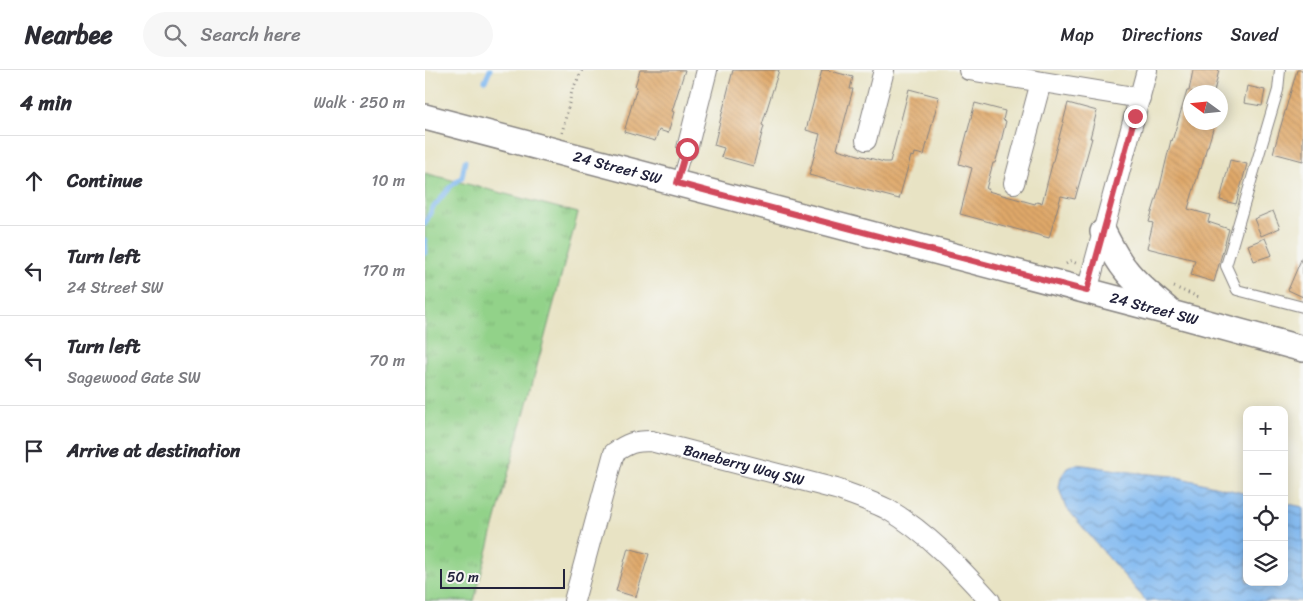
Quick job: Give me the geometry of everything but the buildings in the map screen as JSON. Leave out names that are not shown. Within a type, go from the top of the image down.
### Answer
[{"type":"street","points":[[687,149],[707,70]]},
{"type":"street","points":[[866,140],[884,70]]},
{"type":"street","points":[[969,70],[1140,98]]},
{"type":"street","points":[[1087,291],[1147,70]]},
{"type":"street","points":[[1014,183],[1041,82]]},
{"type":"street","name":"24 Street SW","points":[[425,117],[1303,349]]},
{"type":"street","points":[[1103,232],[1125,270],[1171,313]]},
{"type":"street","name":"Baneberry Way SW","points":[[573,601],[614,453],[625,445],[636,441],[651,440],[837,489],[885,508],[909,523],[936,546],[990,601]]},
{"type":"lane","points":[[1280,70],[1278,90],[1227,266],[1237,290],[1303,307]]},
{"type":"lane","points":[[677,183],[687,149]]},
{"type":"path","points":[[561,134],[572,91],[582,70]]},
{"type":"path","points":[[1169,285],[1205,300]]},
{"type":"green space","points":[[425,173],[578,213],[474,601],[425,601]]},
{"type":"water","points":[[1077,464],[1173,476],[1243,493],[1243,586],[1288,586],[1288,504],[1303,507],[1303,601],[1146,601],[1065,506],[1059,488],[1061,477],[1067,468]]},
{"type":"waterway","points":[[485,81],[490,70]]},
{"type":"waterway","points":[[425,224],[432,209],[450,187],[462,177],[465,161]]},
{"type":"waterway","points":[[425,240],[425,253]]},
{"type":"route","points":[[687,149],[677,183],[1087,291],[1135,116]]}]
